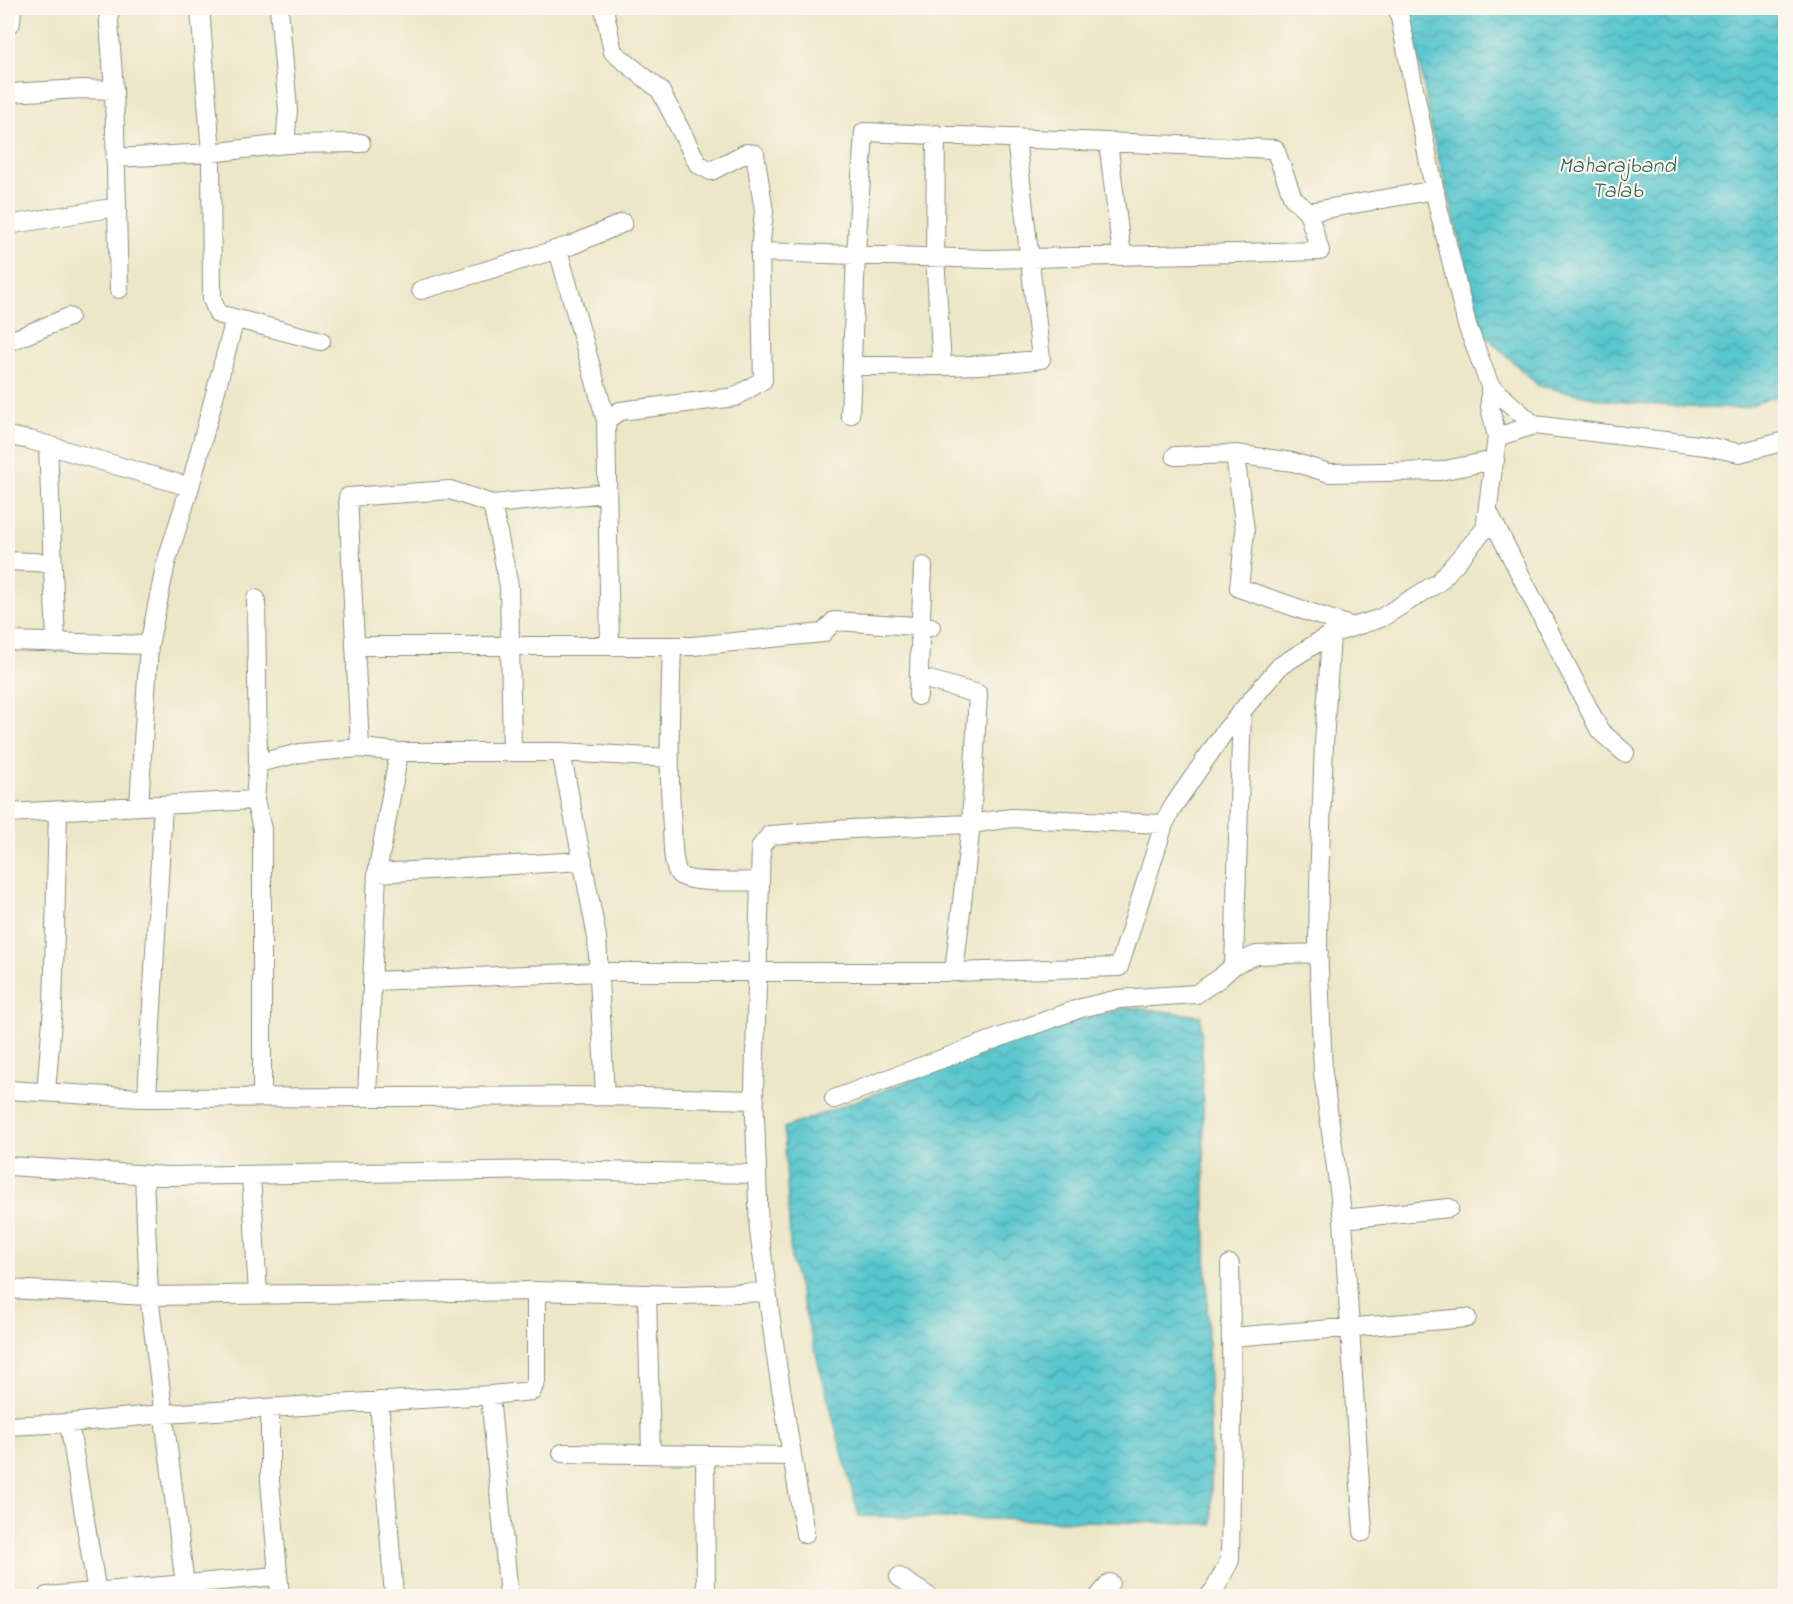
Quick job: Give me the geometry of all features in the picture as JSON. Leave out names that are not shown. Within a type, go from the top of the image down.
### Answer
[{"type":"street","points":[[108,8],[114,90],[119,289]]},
{"type":"street","points":[[200,8],[211,153],[212,299],[218,314],[321,341]]},
{"type":"street","points":[[279,8],[288,110],[285,144]]},
{"type":"street","points":[[604,8],[613,52],[660,90],[698,164],[711,171],[746,153],[755,154],[764,211],[760,252],[763,380],[735,397],[620,411],[606,420]]},
{"type":"street","points":[[373,981],[598,972],[954,972],[1119,967],[1164,824],[1174,805],[1218,740],[1242,710],[1280,666],[1331,634],[1381,618],[1439,582],[1485,529],[1497,437],[1490,407],[1490,386],[1467,325],[1435,190],[1398,8]]},
{"type":"street","points":[[8,93],[82,89],[114,90]]},
{"type":"street","points":[[760,252],[856,255],[935,257],[1030,258],[1320,251],[1308,212],[1293,198],[1275,149],[864,132],[856,255],[850,415]]},
{"type":"street","points":[[936,134],[935,257],[942,366]]},
{"type":"street","points":[[852,366],[942,366],[1012,363],[1041,359],[1016,138]]},
{"type":"street","points":[[1108,142],[1122,256]]},
{"type":"street","points":[[116,158],[211,153],[285,144],[361,143]]},
{"type":"street","points":[[1308,212],[1435,190]]},
{"type":"street","points":[[8,225],[117,207]]},
{"type":"street","points":[[421,290],[558,250],[623,223]]},
{"type":"street","points":[[558,250],[606,420],[610,646]]},
{"type":"street","points":[[8,342],[69,317]]},
{"type":"street","points":[[139,806],[149,645],[166,563],[190,487],[236,319]]},
{"type":"street","points":[[1490,386],[1534,425]]},
{"type":"street","points":[[1497,437],[1534,425],[1706,446],[1739,453],[1785,441]]},
{"type":"street","points":[[8,436],[48,445],[190,487]]},
{"type":"street","points":[[48,445],[57,643]]},
{"type":"street","points":[[1175,456],[1235,453],[1293,462],[1329,473],[1440,471],[1495,460]]},
{"type":"street","points":[[1235,453],[1245,531],[1239,588],[1353,627]]},
{"type":"street","points":[[360,748],[348,497],[450,490],[492,504],[607,493]]},
{"type":"street","points":[[492,504],[509,586],[512,752]]},
{"type":"street","points":[[1488,511],[1600,731],[1625,753]]},
{"type":"street","points":[[8,561],[53,563]]},
{"type":"street","points":[[918,696],[926,626],[923,566]]},
{"type":"street","points":[[256,600],[258,763],[255,800],[262,828],[262,1097]]},
{"type":"street","points":[[356,645],[672,646],[823,633],[834,621],[926,626]]},
{"type":"street","points":[[1331,634],[1319,884],[1323,1073],[1343,1219],[1363,1533]]},
{"type":"street","points":[[8,641],[149,645]]},
{"type":"street","points":[[672,646],[669,758],[673,854],[678,873],[684,878],[697,881],[760,881]]},
{"type":"street","points":[[919,677],[978,694],[971,824],[954,972]]},
{"type":"street","points":[[1234,965],[1242,710]]},
{"type":"street","points":[[258,763],[300,753],[360,748],[399,752],[561,752],[669,758]]},
{"type":"street","points":[[367,1097],[377,873],[399,752]]},
{"type":"street","points":[[561,752],[597,937],[604,1096]]},
{"type":"street","points":[[8,813],[255,800]]},
{"type":"street","points":[[147,1098],[163,805]]},
{"type":"street","points":[[46,1092],[53,1008],[58,811]]},
{"type":"street","points":[[805,1534],[777,1364],[759,1231],[755,1100],[761,846],[770,835],[971,824],[1011,818],[1164,824]]},
{"type":"street","points":[[377,873],[583,861]]},
{"type":"street","points":[[834,1099],[1081,1008],[1119,999],[1196,994],[1220,978],[1234,965],[1256,955],[1319,953]]},
{"type":"street","points":[[8,1090],[147,1098],[604,1096],[755,1100]]},
{"type":"street","points":[[8,1166],[168,1176],[546,1170],[757,1173]]},
{"type":"street","points":[[144,1175],[149,1296],[185,1585]]},
{"type":"street","points":[[251,1175],[258,1294]]},
{"type":"street","points":[[1343,1219],[1449,1208]]},
{"type":"street","points":[[1209,1596],[1230,1560],[1230,1264]]},
{"type":"street","points":[[8,1289],[149,1296],[536,1291],[682,1295],[767,1292]]},
{"type":"street","points":[[8,1426],[532,1391],[536,1381],[536,1291]]},
{"type":"street","points":[[647,1294],[651,1454]]},
{"type":"street","points":[[1231,1337],[1467,1318]]},
{"type":"street","points":[[489,1395],[508,1596]]},
{"type":"street","points":[[379,1401],[394,1596]]},
{"type":"street","points":[[270,1408],[270,1481],[280,1596]]},
{"type":"street","points":[[69,1423],[97,1593]]},
{"type":"street","points":[[562,1453],[792,1456]]},
{"type":"street","points":[[705,1455],[706,1596]]},
{"type":"street","points":[[47,1596],[277,1576]]},
{"type":"street","points":[[899,1577],[928,1596]]},
{"type":"water","name":"Maharajband Talab","points":[[1410,8],[1785,8],[1785,393],[1743,408],[1698,408],[1613,401],[1539,386],[1484,334],[1433,137]]},
{"type":"water","points":[[1128,1007],[1201,1016],[1212,1524],[859,1516],[791,1259],[784,1128],[1033,1034]]}]
